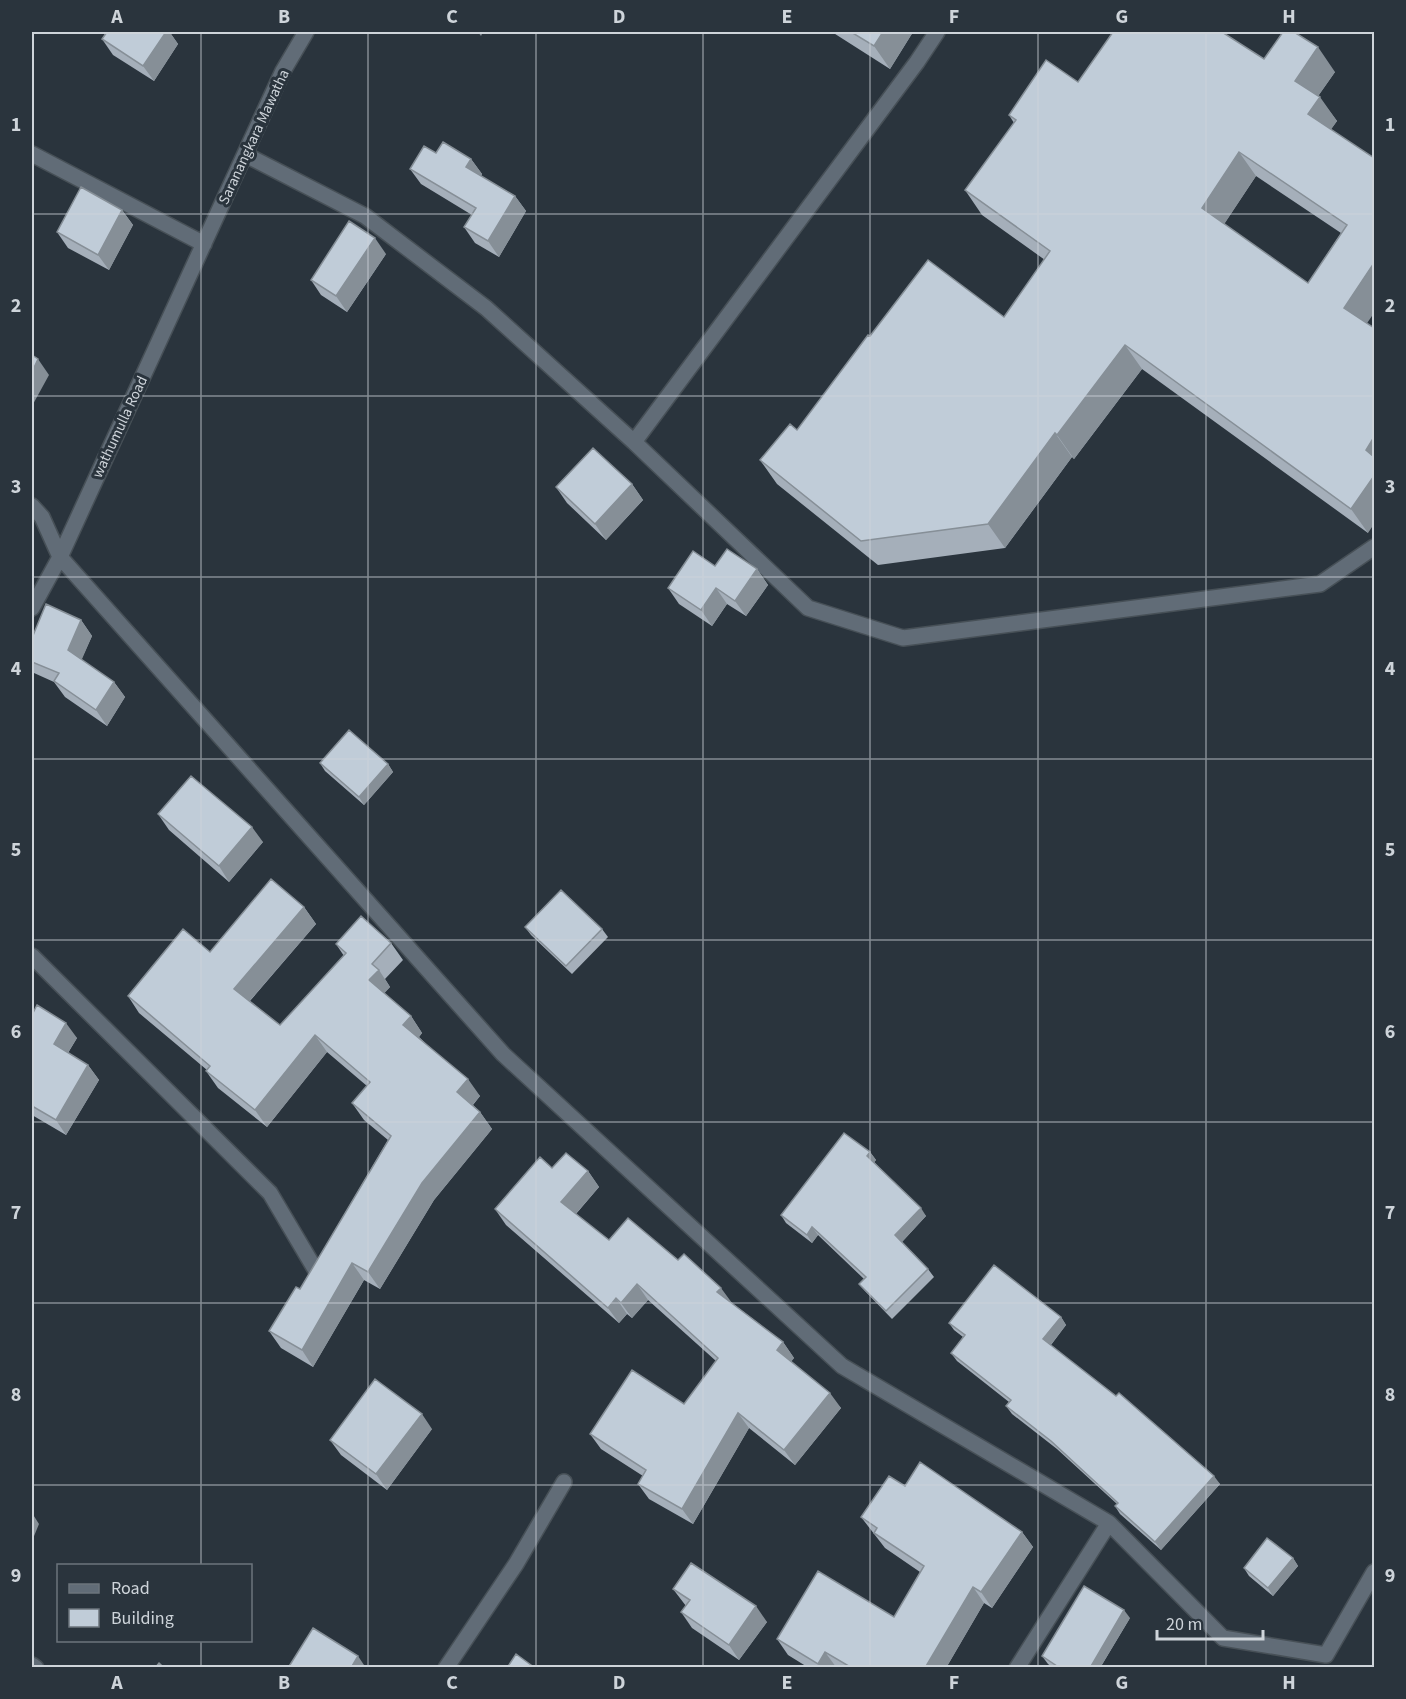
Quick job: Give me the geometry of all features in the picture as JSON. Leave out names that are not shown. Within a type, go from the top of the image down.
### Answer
[{"type":"street","name":"Saranangkara Mawatha","points":[[204,244],[283,71],[306,32]]},
{"type":"street","points":[[634,442],[777,254],[937,32]]},
{"type":"street","points":[[32,154],[204,244]]},
{"type":"street","points":[[246,155],[365,216],[486,309],[634,442],[808,608],[903,638],[1320,584],[1374,547]]},
{"type":"street","name":"wathumulla Road","points":[[32,608],[60,557],[204,244]]},
{"type":"street","points":[[32,506],[42,517],[60,557],[503,1054],[842,1366],[1109,1523],[1223,1638],[1326,1655],[1374,1572]]},
{"type":"street","points":[[32,956],[270,1193],[318,1274]]},
{"type":"street","points":[[446,1668],[516,1564],[564,1482]]},
{"type":"street","points":[[1017,1668],[1109,1523]]},
{"type":"street","points":[[32,1665],[36,1668]]},
{"type":"building","points":[[107,32],[166,32],[143,66],[102,39]]},
{"type":"building","points":[[851,32],[883,32],[874,46]]},
{"type":"building","points":[[1113,32],[1222,32],[1264,59],[1283,32],[1294,32],[1318,47],[1295,81],[1320,97],[1308,114],[1374,158],[1374,263],[1344,308],[1374,328],[1374,437],[1366,450],[1374,457],[1374,476],[1351,509],[1125,345],[1057,435],[1055,433],[988,524],[861,541],[760,460],[790,424],[797,430],[928,260],[1004,317],[1050,251],[965,190],[1016,120],[1009,115],[1046,60],[1078,82]],"holes":[[[1239,152],[1347,225],[1308,283],[1202,208]]]},
{"type":"building","points":[[443,142],[471,159],[466,167],[515,196],[488,241],[464,227],[476,208],[410,169],[424,146],[436,153]]},
{"type":"building","points":[[81,187],[122,210],[98,255],[57,232]]},
{"type":"building","points":[[349,221],[375,238],[336,296],[311,280]]},
{"type":"building","points":[[32,355],[38,359],[32,372]]},
{"type":"building","points":[[593,448],[632,484],[595,524],[556,487]]},
{"type":"building","points":[[727,549],[757,569],[735,601],[716,588],[701,610],[668,588],[693,551],[715,566]]},
{"type":"building","points":[[46,604],[81,620],[68,650],[114,682],[96,710],[54,681],[59,673],[32,662],[32,638]]},
{"type":"building","points":[[349,730],[388,764],[359,797],[320,763]]},
{"type":"building","points":[[191,776],[252,827],[219,866],[158,814]]},
{"type":"building","points":[[271,879],[304,907],[234,989],[280,1025],[346,953],[336,944],[361,916],[391,943],[372,964],[379,970],[369,980],[411,1016],[403,1025],[468,1079],[457,1092],[480,1112],[422,1183],[368,1272],[352,1263],[302,1350],[269,1331],[296,1287],[300,1289],[391,1136],[352,1103],[370,1082],[315,1035],[255,1110],[206,1071],[210,1066],[128,996],[183,929],[210,952]]},
{"type":"building","points":[[561,890],[602,929],[566,966],[525,927]]},
{"type":"building","points":[[37,1005],[66,1023],[54,1044],[88,1065],[56,1120],[32,1106],[32,1015]]},
{"type":"building","points":[[844,1133],[870,1152],[867,1156],[921,1208],[895,1235],[928,1269],[886,1311],[859,1284],[866,1277],[812,1227],[807,1235],[781,1215]]},
{"type":"building","points":[[566,1153],[588,1171],[561,1202],[609,1240],[628,1218],[678,1260],[684,1254],[721,1288],[717,1292],[783,1342],[777,1350],[830,1393],[784,1450],[738,1413],[682,1509],[638,1484],[646,1470],[590,1434],[632,1370],[684,1404],[718,1358],[637,1284],[621,1303],[616,1298],[608,1308],[495,1209],[540,1157],[552,1168]]},
{"type":"building","points":[[994,1265],[1061,1317],[1043,1339],[1116,1396],[1119,1393],[1214,1476],[1155,1542],[1115,1506],[1118,1503],[1051,1441],[1006,1406],[1011,1400],[951,1353],[965,1335],[949,1323]]},
{"type":"building","points":[[375,1379],[422,1414],[376,1474],[330,1440]]},
{"type":"building","points":[[920,1462],[1022,1532],[981,1592],[973,1587],[925,1668],[852,1668],[825,1652],[818,1664],[777,1639],[818,1571],[894,1617],[924,1566],[874,1533],[877,1528],[861,1517],[889,1476],[905,1486]]},
{"type":"building","points":[[1267,1538],[1293,1558],[1268,1588],[1244,1568]]},
{"type":"building","points":[[691,1563],[756,1606],[729,1645],[681,1612],[690,1600],[673,1589]]},
{"type":"building","points":[[1084,1586],[1124,1610],[1090,1668],[1060,1668],[1042,1656]]},
{"type":"building","points":[[313,1628],[358,1656],[351,1668],[288,1668]]},
{"type":"building","points":[[516,1654],[535,1668],[507,1668]]}]
